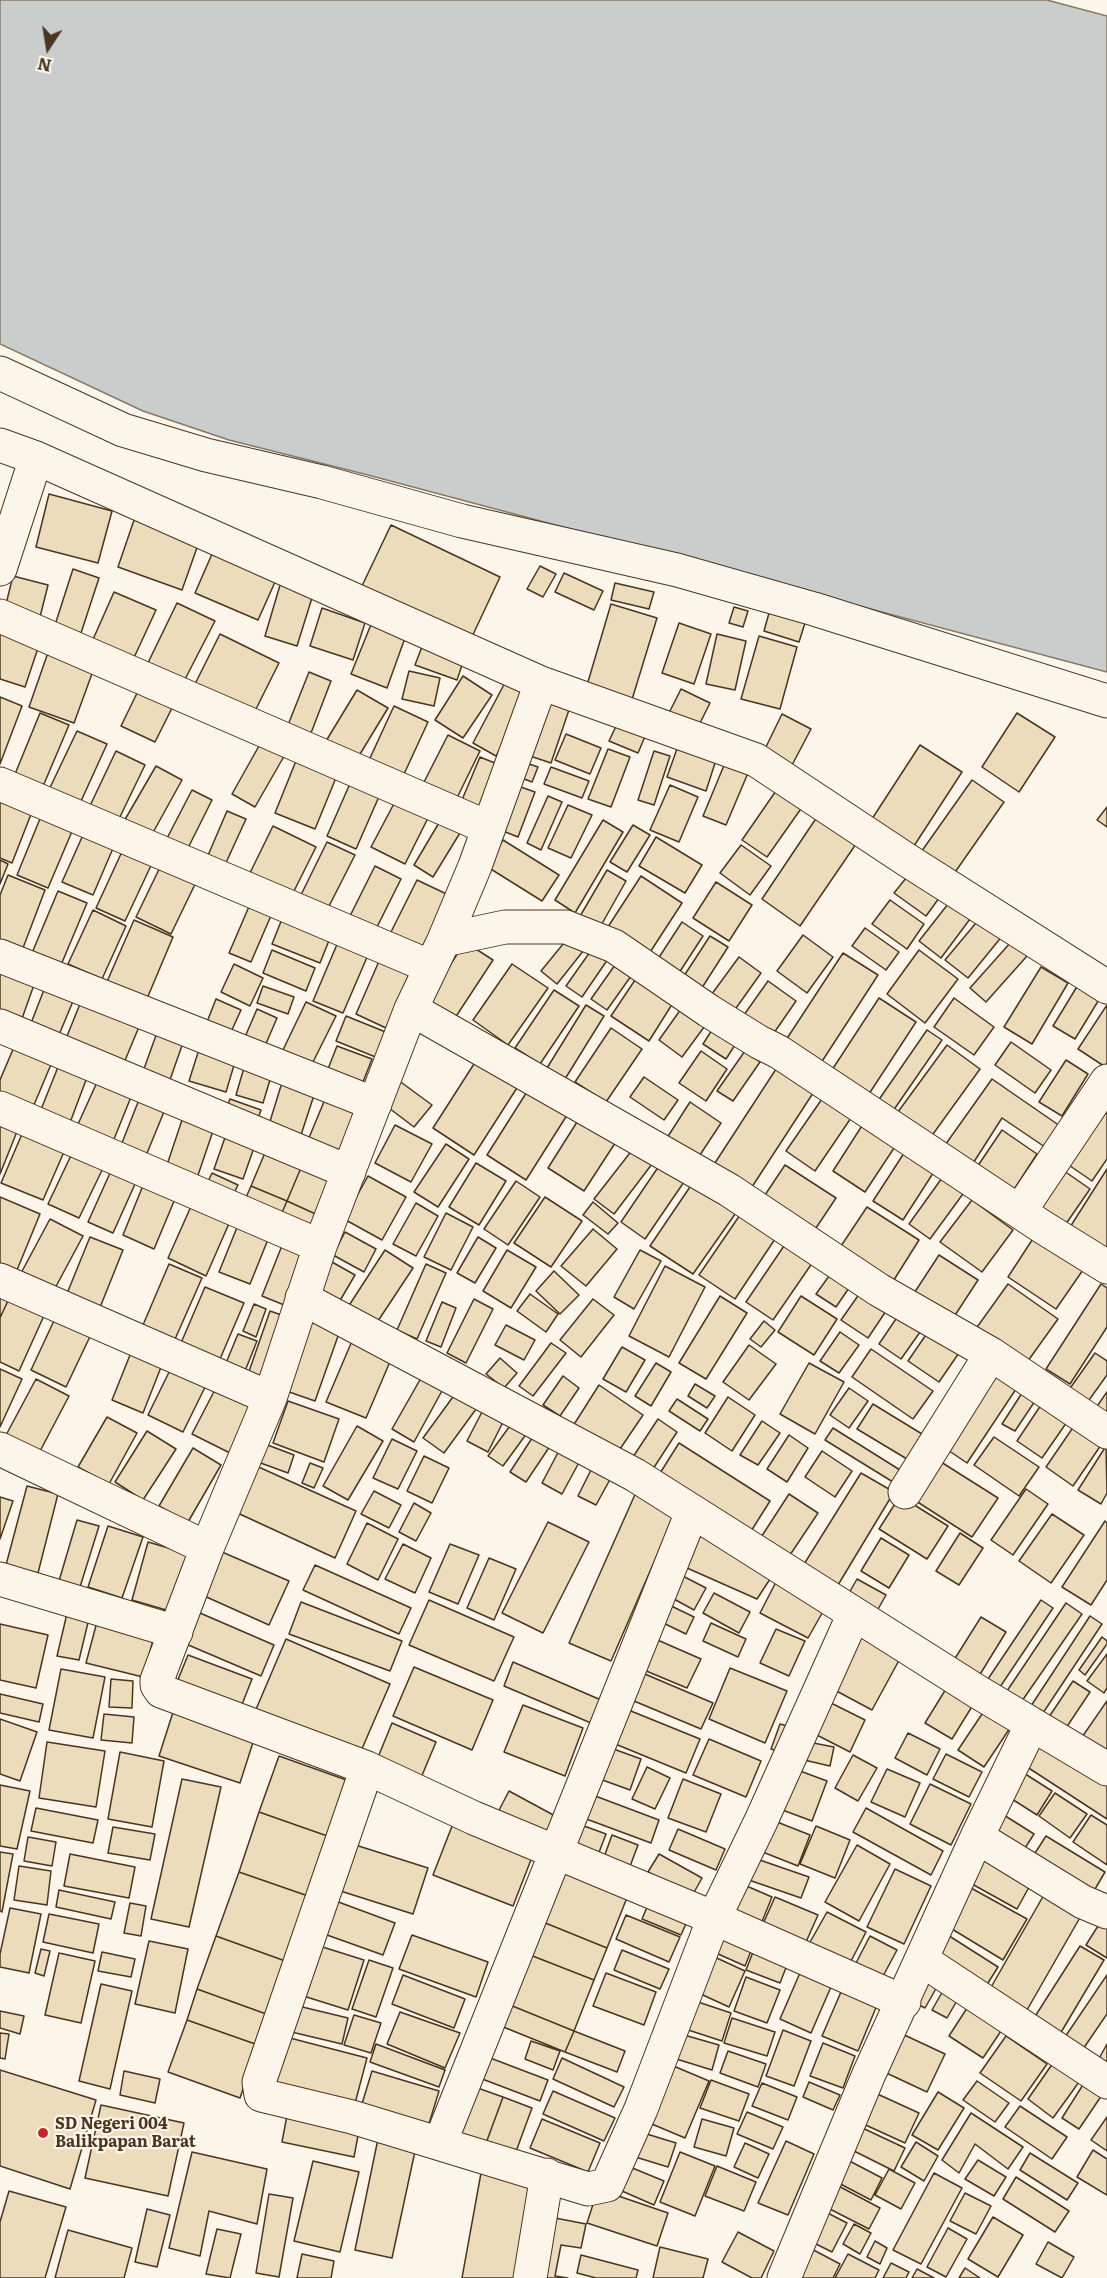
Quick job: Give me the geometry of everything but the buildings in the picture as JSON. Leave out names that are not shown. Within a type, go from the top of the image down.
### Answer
[{"type":"street","points":[[0,373],[123,430],[206,455],[322,482],[462,521],[677,570],[825,612],[1107,701]]},
{"type":"street","points":[[0,445],[36,458],[541,683],[756,760],[907,860],[1106,985]]},
{"type":"street","points":[[0,568],[36,458]]},
{"type":"street","points":[[0,616],[489,828]]},
{"type":"street","points":[[541,683],[489,828],[438,953],[411,1009],[320,1246],[270,1398],[207,1548],[157,1680],[161,1691],[367,1768],[474,1818],[714,1918],[904,2002]]},
{"type":"street","points":[[0,784],[438,953],[505,927],[566,927],[614,946],[709,1011],[779,1052],[1107,1267]]},
{"type":"street","points":[[0,956],[375,1104]]},
{"type":"street","points":[[411,1009],[729,1190],[879,1290],[991,1354],[1107,1432]]},
{"type":"street","points":[[0,1026],[349,1172]]},
{"type":"street","points":[[1020,1210],[1107,1081]]},
{"type":"street","points":[[0,1108],[320,1246]]},
{"type":"street","points":[[0,1280],[270,1398]]},
{"type":"street","points":[[302,1298],[634,1475],[1032,1725],[1107,1769]]},
{"type":"street","points":[[906,1492],[991,1354]]},
{"type":"street","points":[[0,1449],[207,1548]]},
{"type":"street","points":[[440,2143],[692,1512]]},
{"type":"street","points":[[0,1579],[176,1632]]},
{"type":"street","points":[[367,1768],[260,2082],[261,2095],[351,2117],[588,2189],[607,2185],[641,2109],[714,1918],[761,1821],[854,1614]]},
{"type":"street","points":[[784,2278],[870,2074],[977,1837],[1032,1725]]},
{"type":"street","points":[[977,1837],[1083,1902],[1107,1912]]},
{"type":"street","points":[[922,1960],[1107,2082]]},
{"type":"street","points":[[530,2278],[547,2175]]},
{"type":"shaded area","points":[[0,0],[1047,0],[1107,16],[1107,672],[229,440],[143,411],[0,344]]},
{"type":"place","name":"SD Negeri 004 Balikpapan Barat","points":[[43,2133]]}]
